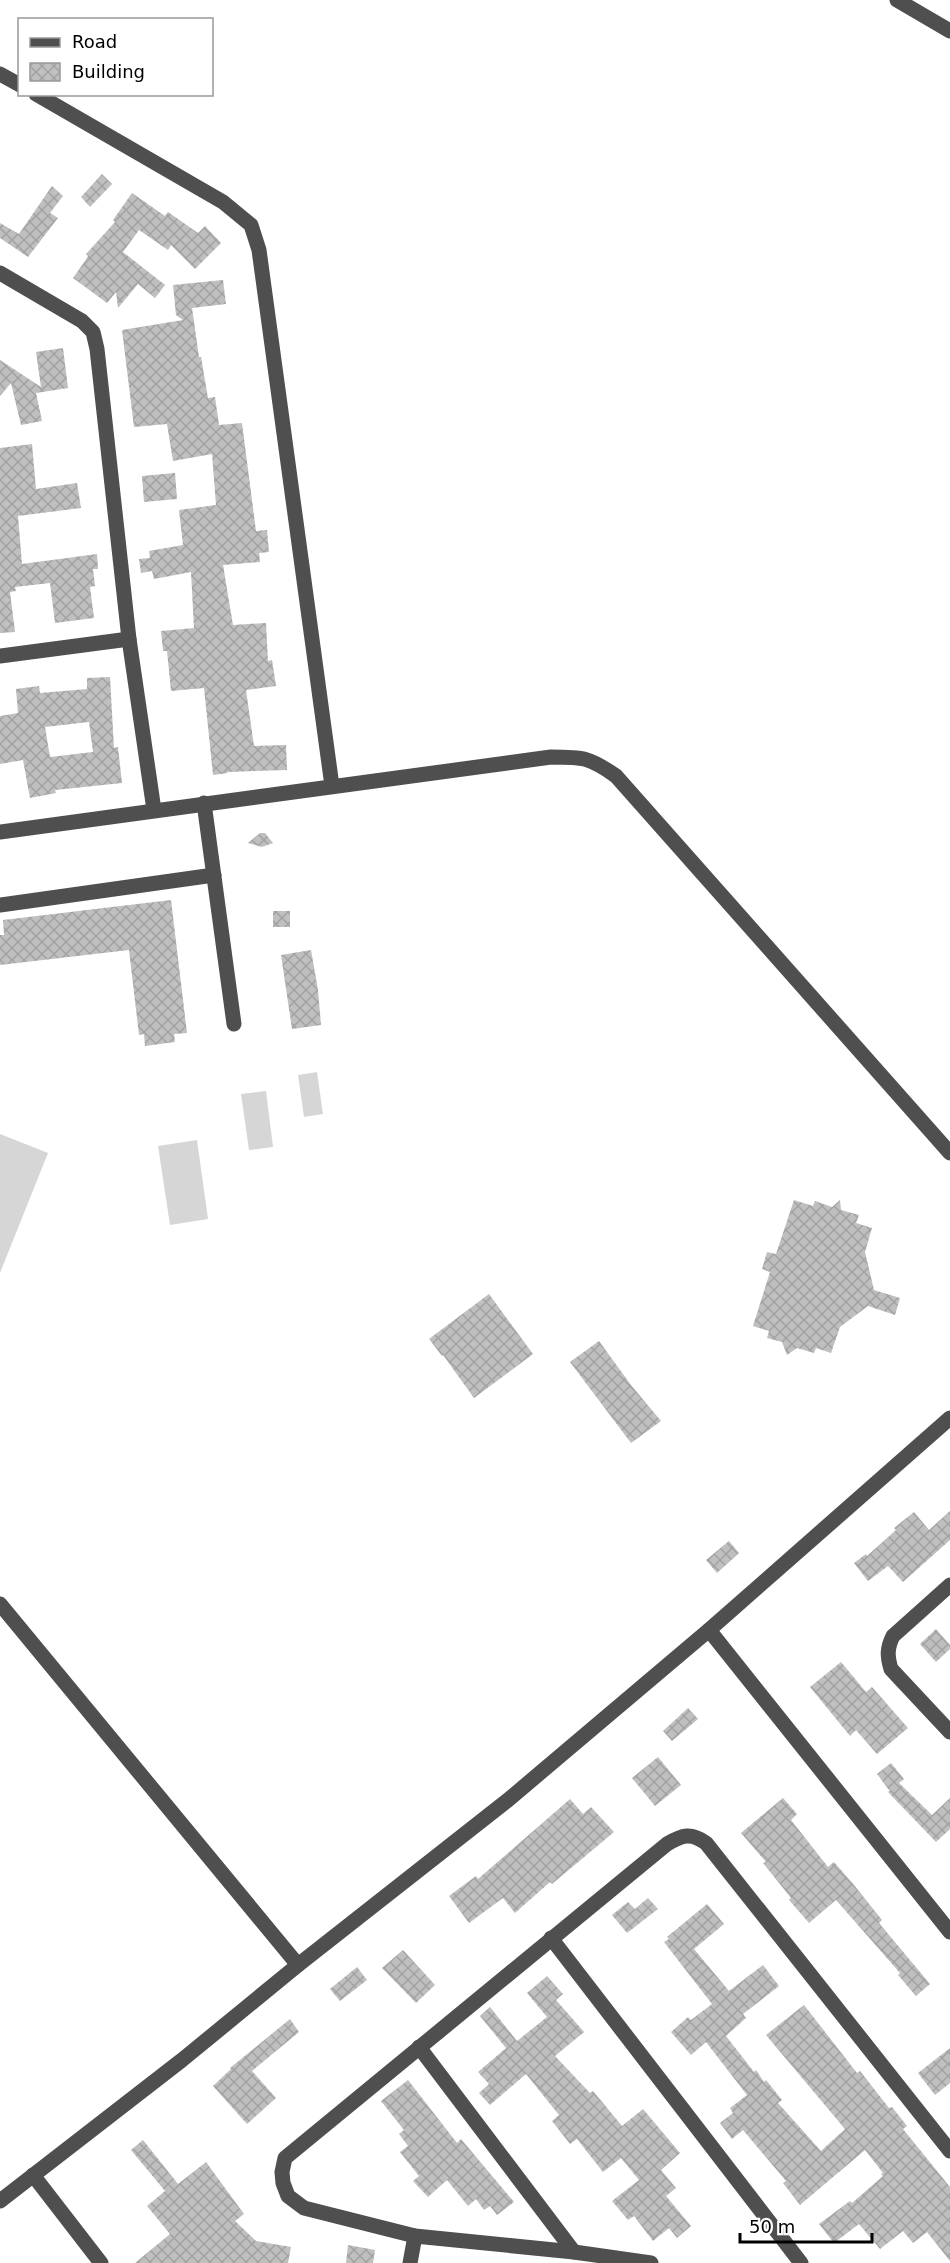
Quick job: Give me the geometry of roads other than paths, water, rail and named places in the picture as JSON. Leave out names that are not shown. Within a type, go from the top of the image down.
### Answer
[{"type":"street","points":[[897,0],[950,30]]},
{"type":"street","points":[[0,74],[18,84]]},
{"type":"street","points":[[39,96],[223,202],[250,225],[259,250],[332,786]]},
{"type":"street","points":[[0,273],[82,321],[93,332],[97,349],[129,639],[154,810]]},
{"type":"street","points":[[0,656],[129,639]]},
{"type":"street","points":[[0,832],[550,757],[576,757],[595,761],[616,776],[950,1154]]},
{"type":"street","points":[[204,803],[234,1024]]},
{"type":"street","points":[[0,905],[214,875]]},
{"type":"street","points":[[0,2200],[182,2060],[298,1965],[508,1800],[710,1630],[950,1418]]},
{"type":"street","points":[[950,1586],[893,1636],[888,1646],[887,1658],[891,1669],[950,1732]]},
{"type":"street","points":[[0,1604],[298,1965]]},
{"type":"street","points":[[710,1630],[950,1932]]},
{"type":"street","points":[[651,2263],[574,2252],[415,2236],[304,2208],[288,2196],[282,2172],[285,2158],[418,2047],[667,1844],[687,1835],[696,1836],[706,1843],[950,2151]]},
{"type":"street","points":[[551,1938],[801,2263]]},
{"type":"street","points":[[418,2047],[574,2252]]},
{"type":"street","points":[[33,2175],[100,2263]]},
{"type":"street","points":[[410,2263],[415,2236]]}]
